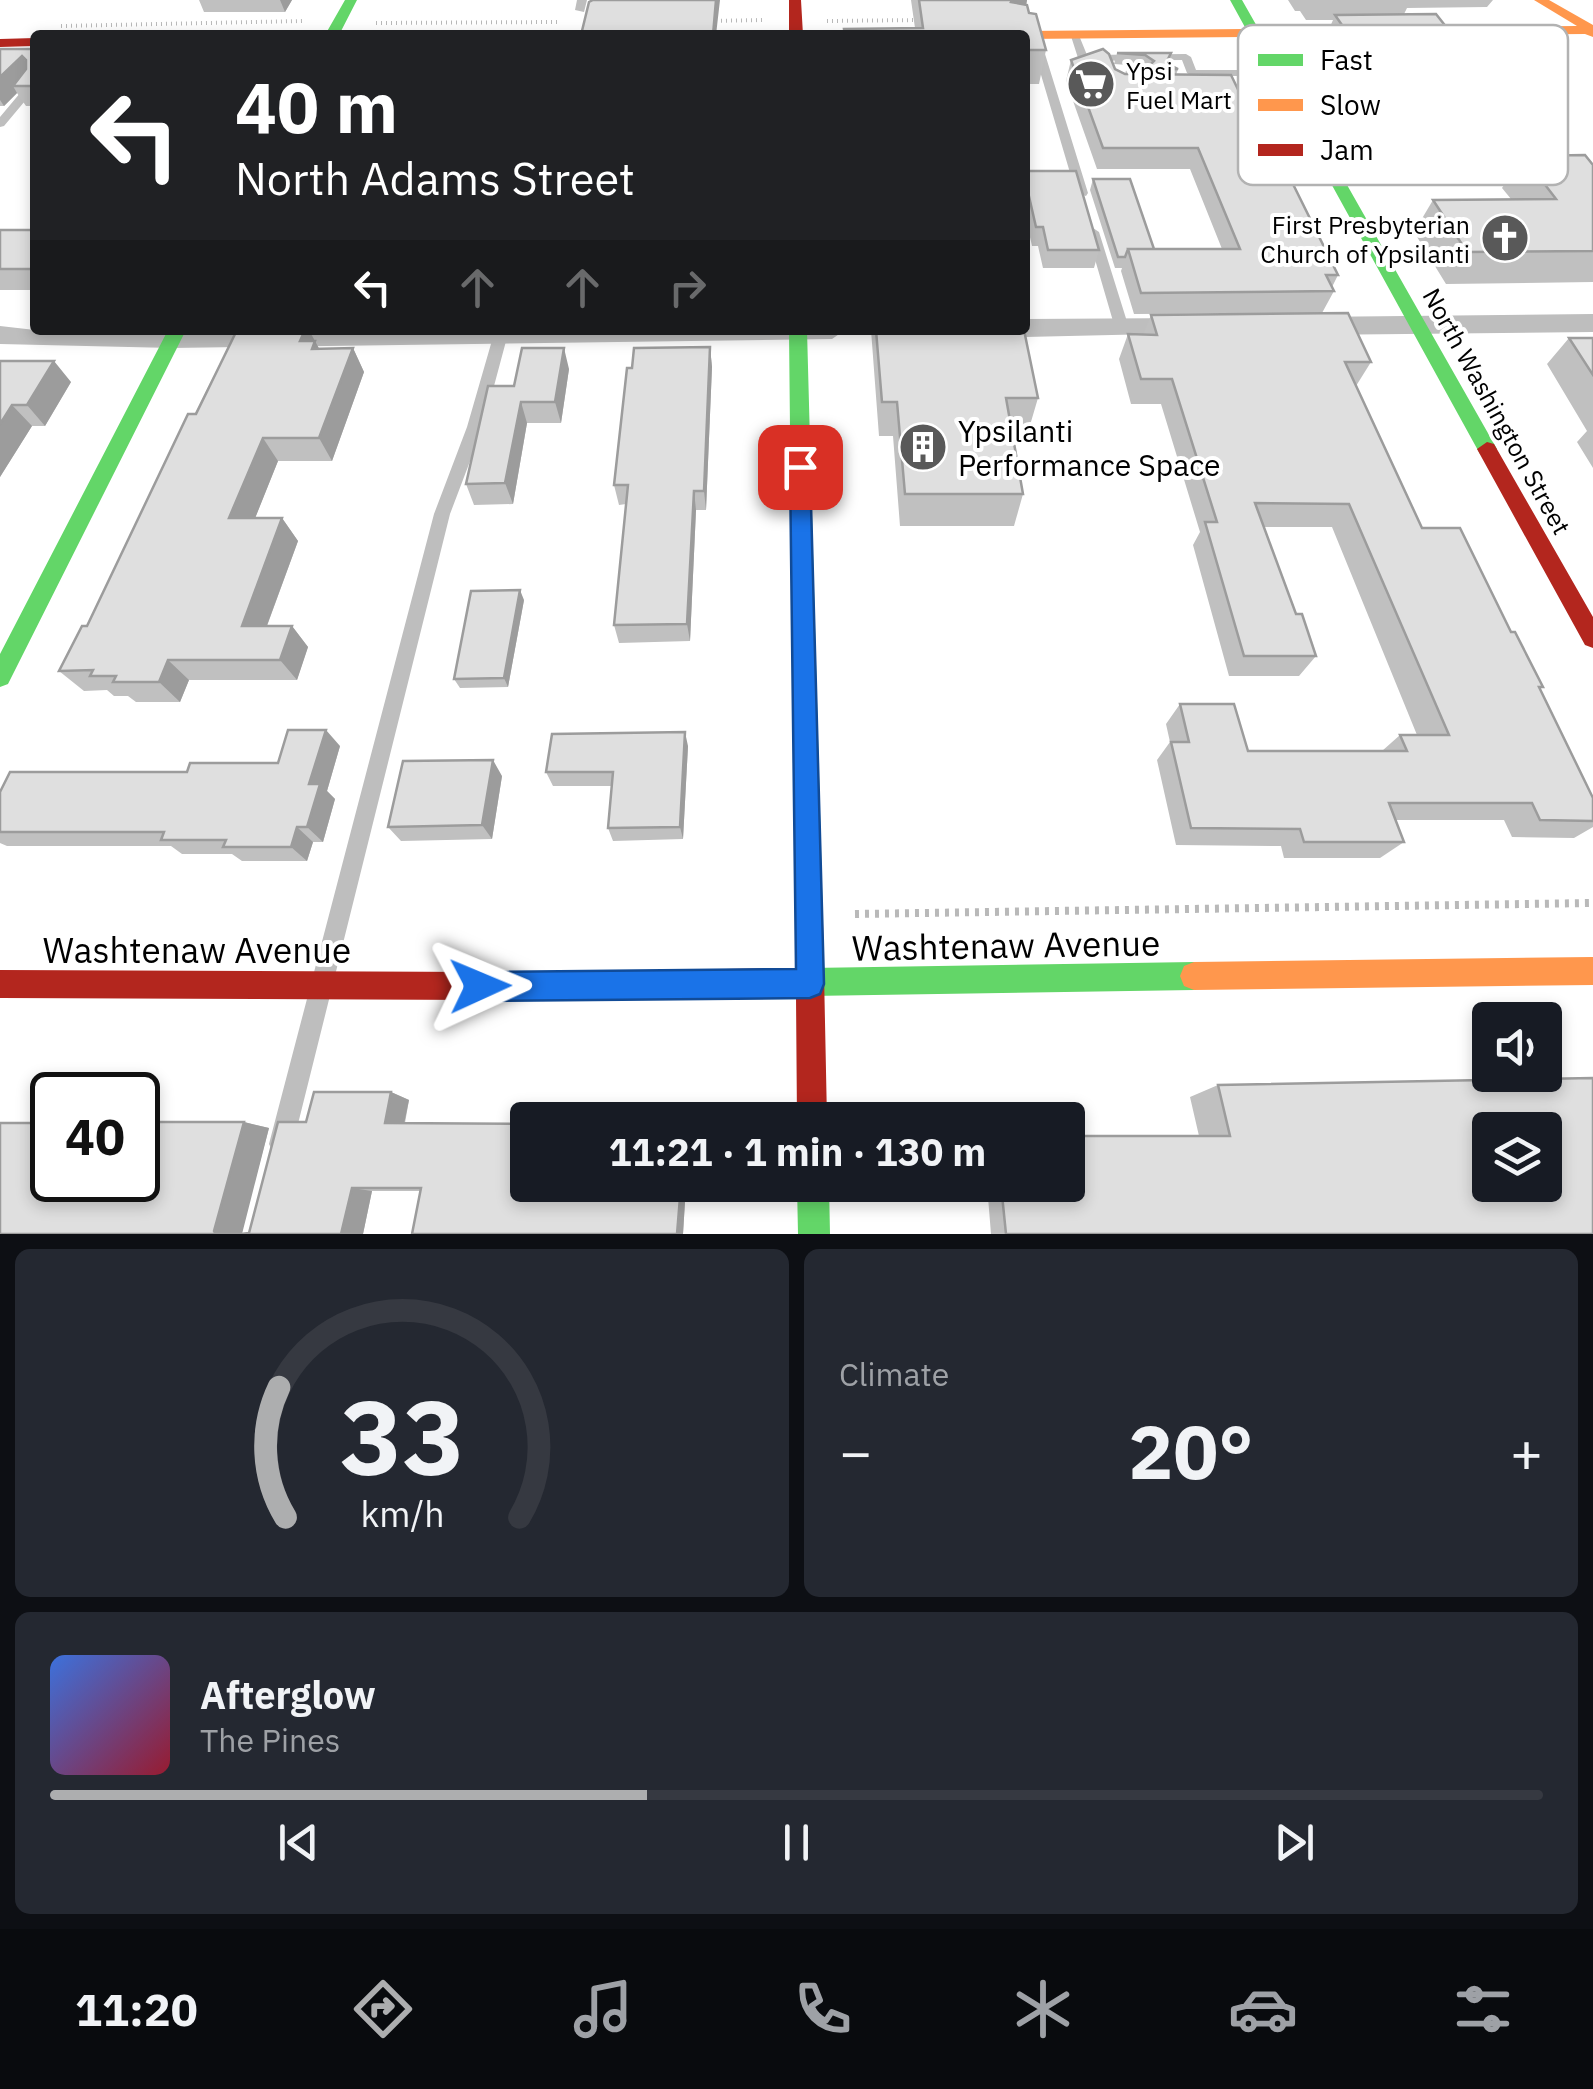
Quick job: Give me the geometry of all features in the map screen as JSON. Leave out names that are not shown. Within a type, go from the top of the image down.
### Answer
[{"type":"street","points":[[335,30],[350,0]]},
{"type":"street","points":[[795,0],[796,30]]},
{"type":"street","name":"North Washington Street","points":[[1236,0],[1251,25]]},
{"type":"street","points":[[1540,0],[1591,31]]},
{"type":"street","points":[[1030,35],[1079,46],[1176,35],[1238,34]]},
{"type":"street","points":[[0,42],[30,42]]},
{"type":"street","name":"North Washington Street","points":[[1339,185],[1593,638]]},
{"type":"street","points":[[1276,326],[1593,323]]},
{"type":"street","points":[[1030,328],[1218,327]]},
{"type":"street","points":[[0,335],[30,335]]},
{"type":"street","points":[[0,676],[173,335]]},
{"type":"street","points":[[798,335],[812,1102]]},
{"type":"street","name":"Washtenaw Avenue","points":[[0,984],[810,984],[1593,971]]},
{"type":"street","points":[[813,1202],[814,1234]]},
{"type":"lane","points":[[1030,35],[1084,201]]},
{"type":"lane","points":[[1176,35],[1186,58],[1187,72],[1200,89]]},
{"type":"lane","points":[[1079,46],[1186,58]]},
{"type":"lane","points":[[1079,46],[1112,72]]},
{"type":"lane","points":[[1187,72],[1238,73]]},
{"type":"lane","points":[[0,124],[30,88]]},
{"type":"lane","points":[[1090,220],[1122,328]]},
{"type":"lane","points":[[276,1161],[442,514],[475,427],[500,335]]},
{"type":"path","points":[[59,26],[296,24],[306,20]]},
{"type":"path","points":[[854,914],[1593,902]]},
{"type":"building","points":[[716,0],[713,30],[582,30],[589,2]]},
{"type":"building","points":[[919,0],[1012,0],[1027,5],[1029,13],[1036,14],[1046,50],[1030,50],[1030,30],[844,29],[923,28]]},
{"type":"building","points":[[1436,14],[1445,25],[1342,25],[1335,15]]},
{"type":"building","points":[[0,49],[30,49],[30,86],[13,86],[26,69],[22,56],[0,77]]},
{"type":"building","points":[[1103,49],[1115,69],[1125,74],[1231,75],[1238,89],[1238,185],[1293,185],[1338,275],[1326,275],[1334,291],[1141,293],[1128,249],[1240,249],[1198,148],[1103,148],[1071,60]]},
{"type":"building","points":[[1117,53],[1171,53],[1166,63],[1178,69],[1128,71],[1127,67],[1147,68],[1154,61],[1145,55]]},
{"type":"building","points":[[1568,155],[1585,155],[1593,165],[1593,251],[1467,252],[1433,200],[1556,199],[1545,185],[1568,185]]},
{"type":"building","points":[[1030,171],[1076,171],[1099,250],[1048,250],[1043,227],[1036,227],[1030,201]]},
{"type":"building","points":[[1093,179],[1130,179],[1154,249],[1128,249],[1125,257],[1118,257]]},
{"type":"building","points":[[0,230],[30,230],[30,269],[0,269]]},
{"type":"building","points":[[1348,313],[1371,362],[1345,362],[1422,528],[1460,528],[1543,687],[1539,687],[1593,798],[1593,821],[1540,820],[1532,803],[1389,803],[1404,842],[1304,842],[1300,829],[1191,828],[1171,742],[1189,742],[1180,704],[1234,704],[1248,751],[1407,751],[1400,735],[1449,735],[1349,504],[1255,503],[1296,614],[1302,614],[1316,656],[1244,656],[1205,522],[1217,522],[1172,379],[1141,379],[1128,334],[1157,335],[1151,315]]},
{"type":"building","points":[[235,335],[303,335],[300,341],[315,341],[312,349],[353,348],[319,438],[263,438],[229,518],[282,518],[242,626],[292,626],[280,660],[168,660],[159,682],[113,682],[116,676],[90,676],[93,670],[59,671],[82,626],[87,626],[188,414],[196,414]]},
{"type":"building","name":"Ypsilanti Performance Space","points":[[876,335],[1025,335],[1038,398],[1006,398],[1023,494],[905,494],[897,402],[882,402]]},
{"type":"building","points":[[1569,338],[1593,338],[1593,375]]},
{"type":"building","points":[[710,347],[704,491],[694,491],[687,624],[614,625],[628,485],[614,485],[627,368],[632,368],[634,348]]},
{"type":"building","points":[[522,348],[564,348],[555,402],[521,402],[505,483],[466,484],[488,386],[514,386]]},
{"type":"building","points":[[0,361],[54,361],[27,405],[12,405],[0,424]]},
{"type":"building","points":[[520,590],[504,678],[454,679],[471,591]]},
{"type":"building","points":[[288,730],[326,730],[309,784],[320,784],[307,827],[297,827],[291,847],[223,847],[226,840],[161,840],[164,832],[0,832],[0,792],[10,772],[187,772],[190,763],[278,763]]},
{"type":"building","points":[[685,732],[680,827],[608,828],[613,772],[546,772],[552,734]]},
{"type":"building","points":[[493,760],[482,825],[388,827],[403,761]]},
{"type":"building","points":[[1593,1078],[1593,1234],[1006,1234],[1003,1202],[1085,1202],[1085,1136],[1230,1136],[1218,1085],[1472,1080],[1472,1092],[1562,1092],[1562,1079]]},
{"type":"building","points":[[314,1092],[391,1092],[385,1123],[510,1124],[510,1202],[680,1202],[677,1234],[412,1234],[421,1188],[352,1188],[341,1234],[241,1234],[249,1233],[278,1122],[306,1122]]},
{"type":"building","points":[[160,1122],[244,1122],[216,1234],[0,1234],[0,1123],[30,1123],[30,1202],[160,1202]]},
{"type":"traffic: fast","points":[[335,30],[351,0]]},
{"type":"traffic: fast","points":[[1236,0],[1250,25]]},
{"type":"traffic: fast","points":[[1339,185],[1487,449]]},
{"type":"traffic: fast","points":[[0,677],[174,335]]},
{"type":"traffic: fast","points":[[798,335],[809,924]]},
{"type":"traffic: fast","points":[[810,982],[1194,976]]},
{"type":"traffic: fast","points":[[813,1202],[814,1234]]},
{"type":"traffic: slow","points":[[1540,0],[1593,30]]},
{"type":"traffic: slow","points":[[1568,30],[1593,33]]},
{"type":"traffic: slow","points":[[1030,35],[1238,33]]},
{"type":"traffic: slow","points":[[1194,976],[1593,971]]},
{"type":"traffic: jam","points":[[795,0],[796,30]]},
{"type":"traffic: jam","points":[[0,43],[30,42]]},
{"type":"traffic: jam","points":[[1487,449],[1593,638]]},
{"type":"traffic: jam","points":[[809,924],[812,1102]]},
{"type":"traffic: jam","points":[[0,984],[480,986],[810,982]]},
{"type":"place","name":"Ypsi Fuel Mart","points":[[1091,84]]},
{"type":"place","name":"First Presbyterian Church of Ypsilanti","points":[[1505,238]]},
{"type":"place","name":"Ypsilanti Performance Space","points":[[923,447]]},
{"type":"route","points":[[480,986],[810,984],[800,467]]}]
